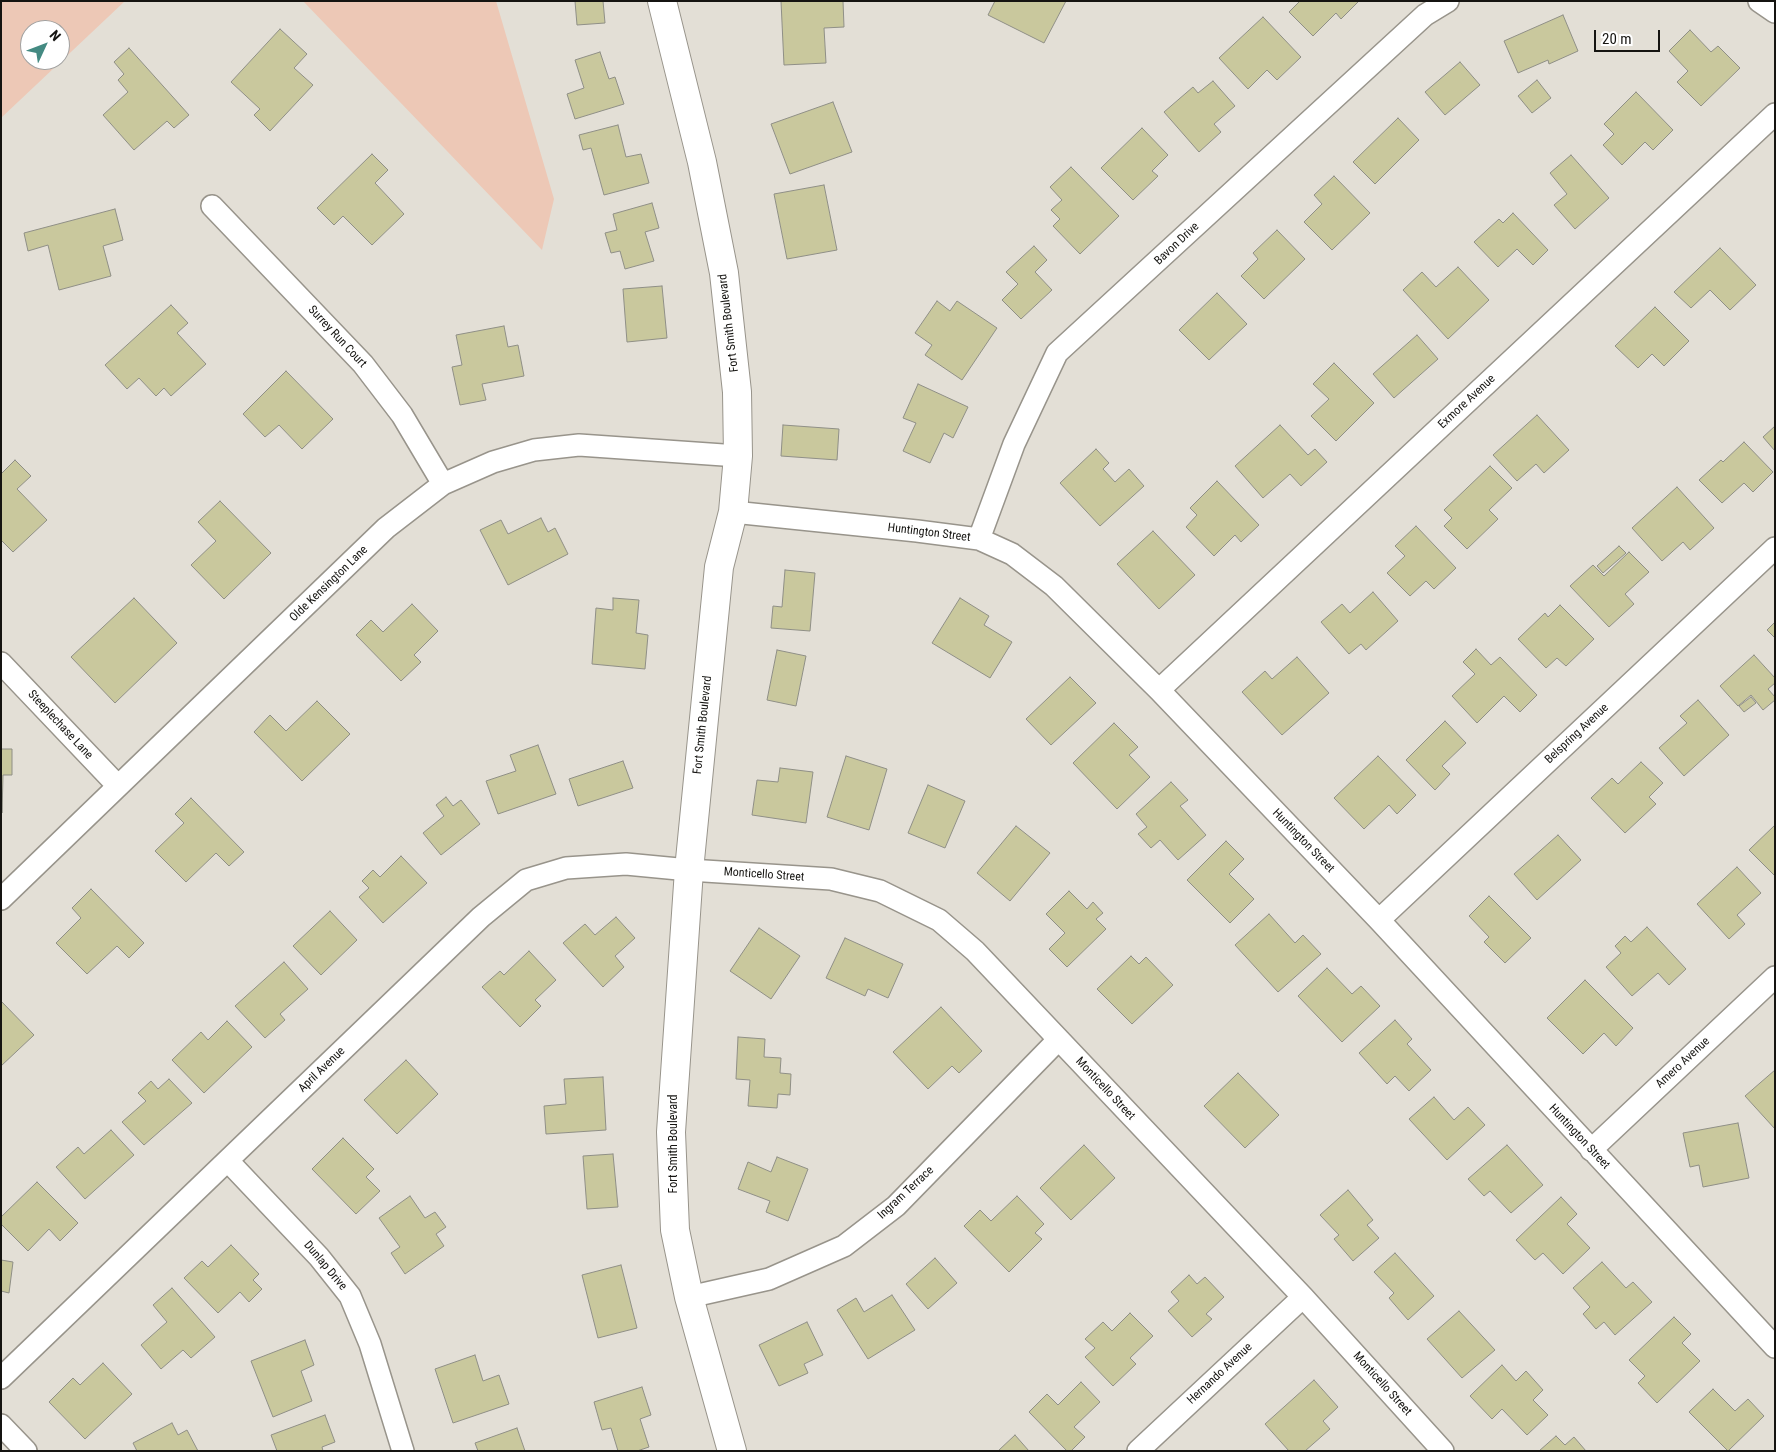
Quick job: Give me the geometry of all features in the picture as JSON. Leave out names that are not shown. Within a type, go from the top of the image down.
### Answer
[{"type":"street","name":"Fort Smith Boulevard","points":[[662,1],[702,162],[724,273],[737,392],[738,456],[733,512],[719,567],[689,870],[672,1132],[675,1230],[688,1297],[732,1451]]},
{"type":"street","name":"Bavon Drive","points":[[979,539],[1014,444],[1057,353],[1426,15],[1448,1]]},
{"type":"street","points":[[1759,1],[1775,12]]},
{"type":"street","name":"Exmore Avenue","points":[[1159,690],[1775,114]]},
{"type":"street","name":"Surrey Run Court","points":[[212,206],[363,364],[402,415],[443,484]]},
{"type":"street","name":"Olde Kensington Lane","points":[[1,898],[386,528],[443,484],[493,462],[534,450],[579,445],[738,456]]},
{"type":"street","name":"Huntington Street","points":[[733,512],[979,539],[1012,554],[1054,586],[1159,690],[1379,920],[1775,1347]]},
{"type":"street","name":"Belspring Avenue","points":[[1379,920],[1775,548]]},
{"type":"street","name":"Steeplechase Lane","points":[[1,663],[118,786]]},
{"type":"street","name":"April Avenue","points":[[1,1378],[228,1162],[480,917],[526,880],[566,868],[626,864],[689,870]]},
{"type":"street","name":"Monticello Street","points":[[689,870],[831,879],[880,891],[939,920],[975,951],[1303,1297],[1443,1451]]},
{"type":"street","name":"Amero Avenue","points":[[1591,1150],[1775,977]]},
{"type":"street","name":"Ingram Terrace","points":[[688,1297],[769,1279],[844,1246],[896,1206],[1058,1040]]},
{"type":"street","name":"Dunlap Drive","points":[[228,1162],[319,1257],[350,1296],[370,1344],[403,1451]]},
{"type":"street","name":"Hernando Avenue","points":[[1138,1451],[1303,1297]]},
{"type":"street","points":[[1,1425],[26,1451]]},
{"type":"shaded area","points":[[1,1],[125,1],[70,53],[70,20],[20,20],[20,70],[52,70],[1,118]]},
{"type":"shaded area","points":[[303,1],[496,1],[554,199],[542,250]]},
{"type":"building","points":[[575,1],[603,1],[605,23],[577,25]]},
{"type":"building","points":[[781,1],[843,1],[844,27],[824,28],[826,63],[784,65]]},
{"type":"building","points":[[995,1],[1066,1],[1044,43],[988,15]]},
{"type":"building","points":[[1300,1],[1359,1],[1341,19],[1336,13],[1313,36],[1289,12]]},
{"type":"building","points":[[1563,15],[1578,51],[1549,64],[1548,60],[1518,73],[1504,41]]},
{"type":"building","points":[[1263,17],[1301,57],[1277,80],[1267,70],[1248,89],[1219,58]]},
{"type":"building","points":[[280,29],[307,54],[294,68],[313,85],[270,131],[254,115],[260,109],[231,82]]},
{"type":"building","points":[[1690,30],[1711,52],[1718,46],[1740,68],[1701,106],[1677,82],[1688,71],[1669,51]]},
{"type":"building","points":[[129,48],[189,115],[174,128],[167,121],[134,150],[103,115],[128,92],[118,80],[124,74],[114,62]]},
{"type":"building","points":[[600,52],[609,79],[615,77],[624,104],[575,119],[567,94],[584,88],[575,60]]},
{"type":"building","points":[[1460,62],[1480,85],[1445,115],[1425,92]]},
{"type":"building","points":[[1537,80],[1551,98],[1532,113],[1518,96]]},
{"type":"building","points":[[1213,81],[1235,106],[1214,124],[1221,132],[1199,152],[1164,112],[1193,87],[1198,93]]},
{"type":"building","points":[[1636,92],[1673,130],[1653,150],[1645,142],[1622,165],[1603,145],[1614,134],[1604,124]]},
{"type":"building","points":[[833,102],[852,152],[790,174],[771,124]]},
{"type":"building","points":[[1398,118],[1419,140],[1375,184],[1353,162]]},
{"type":"building","points":[[618,125],[626,157],[641,154],[649,183],[604,195],[591,148],[583,150],[579,135]]},
{"type":"building","points":[[1142,128],[1168,155],[1152,171],[1158,176],[1133,200],[1101,168]]},
{"type":"building","points":[[372,154],[388,170],[375,183],[404,214],[372,245],[343,216],[334,225],[317,208]]},
{"type":"building","points":[[1571,155],[1609,198],[1575,229],[1554,205],[1567,194],[1550,173]]},
{"type":"building","points":[[1071,167],[1119,216],[1080,254],[1053,226],[1060,219],[1051,210],[1062,200],[1050,187]]},
{"type":"building","points":[[1334,176],[1370,213],[1332,250],[1304,222],[1322,204],[1314,195]]},
{"type":"building","points":[[824,185],[837,250],[787,259],[774,194]]},
{"type":"building","points":[[652,203],[659,228],[645,232],[654,261],[625,269],[620,251],[611,253],[605,233],[617,230],[613,214]]},
{"type":"building","points":[[115,209],[123,240],[103,246],[111,276],[59,290],[48,245],[28,251],[24,233]]},
{"type":"building","points":[[1513,213],[1548,250],[1533,265],[1517,249],[1498,267],[1474,242],[1499,219],[1503,223]]},
{"type":"building","points":[[1277,230],[1305,259],[1264,299],[1241,276],[1258,259],[1253,253]]},
{"type":"building","points":[[1034,246],[1047,260],[1035,272],[1052,290],[1021,319],[1002,300],[1018,284],[1006,272]]},
{"type":"building","points":[[1720,248],[1756,285],[1730,310],[1710,290],[1691,308],[1674,292]]},
{"type":"building","points":[[1458,267],[1489,300],[1448,339],[1403,290],[1422,272],[1436,287]]},
{"type":"building","points":[[662,286],[667,338],[627,342],[623,289]]},
{"type":"building","points":[[1217,293],[1247,324],[1209,360],[1179,330]]},
{"type":"building","points":[[937,301],[950,311],[957,301],[997,328],[962,380],[925,355],[932,345],[915,333]]},
{"type":"building","points":[[171,305],[188,323],[177,333],[206,364],[171,396],[164,388],[156,396],[139,378],[127,389],[105,365]]},
{"type":"building","points":[[1655,307],[1689,341],[1664,366],[1652,354],[1638,368],[1615,346]]},
{"type":"building","points":[[504,326],[508,347],[518,345],[524,376],[482,384],[486,400],[460,405],[452,367],[462,365],[456,335]]},
{"type":"building","points":[[1417,335],[1438,359],[1394,398],[1373,374]]},
{"type":"building","points":[[1334,363],[1374,403],[1336,441],[1311,416],[1329,399],[1313,384]]},
{"type":"building","points":[[286,371],[333,419],[302,449],[279,425],[265,437],[243,414]]},
{"type":"building","points":[[918,384],[968,407],[953,438],[944,433],[930,463],[903,451],[916,423],[903,418]]},
{"type":"building","points":[[1537,415],[1569,450],[1544,473],[1536,464],[1517,481],[1493,455]]},
{"type":"building","points":[[783,425],[839,429],[837,460],[781,456]]},
{"type":"building","points":[[1280,425],[1308,455],[1315,449],[1327,462],[1301,486],[1290,474],[1263,498],[1235,466]]},
{"type":"building","points":[[1775,426],[1775,451],[1763,437]]},
{"type":"building","points":[[1744,442],[1773,472],[1753,492],[1744,483],[1722,503],[1699,480],[1721,460],[1723,462]]},
{"type":"building","points":[[1096,449],[1109,463],[1103,469],[1115,482],[1129,469],[1144,486],[1100,526],[1060,483]]},
{"type":"building","points":[[15,460],[31,476],[17,489],[47,520],[13,552],[1,540],[1,474]]},
{"type":"building","points":[[1490,466],[1512,488],[1489,510],[1498,519],[1467,549],[1444,526],[1452,518],[1444,510]]},
{"type":"building","points":[[1217,481],[1259,525],[1241,542],[1235,535],[1214,556],[1186,527],[1197,515],[1190,508]]},
{"type":"building","points":[[1677,487],[1714,528],[1690,550],[1683,542],[1662,561],[1632,528]]},
{"type":"building","points":[[220,501],[271,553],[224,599],[191,565],[216,541],[198,522]]},
{"type":"building","points":[[541,518],[548,532],[555,528],[568,554],[508,585],[480,530],[501,520],[508,534]]},
{"type":"building","points":[[1416,526],[1456,568],[1434,589],[1426,581],[1410,596],[1387,573],[1405,556],[1395,546]]},
{"type":"building","points":[[1153,531],[1195,575],[1159,609],[1117,564]]},
{"type":"building","points":[[1619,546],[1626,553],[1603,573],[1597,566]]},
{"type":"building","points":[[1629,552],[1649,572],[1625,594],[1634,604],[1609,627],[1570,586],[1593,565],[1604,576]]},
{"type":"building","points":[[785,570],[815,573],[810,631],[771,628],[773,606],[782,607]]},
{"type":"building","points":[[1373,592],[1398,621],[1366,650],[1361,644],[1349,654],[1321,622],[1342,604],[1350,613]]},
{"type":"building","points":[[134,598],[177,643],[115,703],[71,657]]},
{"type":"building","points":[[613,598],[639,600],[636,633],[648,635],[645,669],[592,664],[596,608],[613,610]]},
{"type":"building","points":[[960,598],[989,616],[984,625],[1012,642],[990,678],[932,643]]},
{"type":"building","points":[[412,604],[438,631],[414,655],[421,662],[401,681],[356,635],[371,620],[383,632]]},
{"type":"building","points":[[1560,605],[1594,639],[1566,666],[1557,658],[1546,668],[1518,639],[1545,613],[1548,617]]},
{"type":"building","points":[[1775,622],[1775,638],[1767,630]]},
{"type":"building","points":[[1476,649],[1491,665],[1500,657],[1537,695],[1520,712],[1504,696],[1477,723],[1452,696],[1475,674],[1463,662]]},
{"type":"building","points":[[777,650],[806,656],[796,706],[767,700]]},
{"type":"building","points":[[1754,655],[1775,678],[1775,683],[1768,689],[1775,697],[1775,700],[1763,710],[1751,695],[1738,706],[1720,686]]},
{"type":"building","points":[[1297,657],[1329,693],[1282,735],[1242,692],[1265,671],[1272,679]]},
{"type":"building","points":[[1070,677],[1096,703],[1051,745],[1026,719]]},
{"type":"building","points":[[1751,697],[1756,703],[1744,712],[1739,706]]},
{"type":"building","points":[[1698,700],[1729,735],[1684,776],[1659,748],[1687,723],[1680,716]]},
{"type":"building","points":[[317,701],[350,734],[302,781],[254,732],[270,715],[286,731]]},
{"type":"building","points":[[1445,721],[1466,743],[1442,766],[1450,774],[1435,790],[1406,760]]},
{"type":"building","points":[[1114,723],[1138,747],[1129,755],[1150,777],[1117,809],[1073,763]]},
{"type":"building","points":[[538,745],[556,794],[498,814],[486,781],[516,771],[510,755]]},
{"type":"building","points":[[1,749],[12,749],[12,775],[3,775],[2,813]]},
{"type":"building","points":[[846,756],[887,769],[869,830],[827,817]]},
{"type":"building","points":[[1378,756],[1416,795],[1397,814],[1389,805],[1364,829],[1334,798]]},
{"type":"building","points":[[623,761],[633,788],[578,806],[569,779]]},
{"type":"building","points":[[1641,762],[1663,783],[1649,797],[1656,804],[1625,833],[1591,798],[1612,778],[1618,784]]},
{"type":"building","points":[[780,768],[813,772],[806,823],[752,815],[757,780],[778,782]]},
{"type":"building","points":[[1171,782],[1188,800],[1180,806],[1206,835],[1178,860],[1160,840],[1151,848],[1138,834],[1147,827],[1136,814]]},
{"type":"building","points":[[928,785],[965,801],[945,848],[908,833]]},
{"type":"building","points":[[446,797],[453,806],[461,800],[480,824],[441,855],[423,833],[444,816],[436,805]]},
{"type":"building","points":[[191,798],[244,852],[229,866],[216,853],[186,882],[155,851],[184,823],[175,814]]},
{"type":"building","points":[[1775,825],[1775,876],[1749,850]]},
{"type":"building","points":[[1016,826],[1050,853],[1010,901],[977,873]]},
{"type":"building","points":[[1558,835],[1581,860],[1537,900],[1514,874]]},
{"type":"building","points":[[1226,841],[1244,859],[1229,874],[1254,899],[1230,923],[1187,880]]},
{"type":"building","points":[[401,856],[427,883],[383,923],[359,897],[369,888],[362,881],[373,870],[380,877]]},
{"type":"building","points":[[1737,867],[1761,893],[1737,915],[1745,924],[1729,939],[1697,904]]},
{"type":"building","points":[[91,889],[144,943],[129,958],[117,946],[87,974],[56,943],[81,918],[72,908]]},
{"type":"building","points":[[1069,891],[1087,909],[1093,902],[1103,913],[1096,919],[1106,929],[1067,967],[1049,949],[1065,933],[1046,914]]},
{"type":"building","points":[[1489,896],[1531,938],[1505,963],[1484,942],[1489,937],[1469,916]]},
{"type":"building","points":[[330,911],[357,940],[321,975],[293,946]]},
{"type":"building","points":[[1269,914],[1295,943],[1303,935],[1321,954],[1278,992],[1235,945]]},
{"type":"building","points":[[616,917],[635,938],[615,956],[624,967],[603,987],[563,943],[585,924],[595,935]]},
{"type":"building","points":[[1647,927],[1686,969],[1669,985],[1658,973],[1632,996],[1606,967],[1621,953],[1615,946],[1625,936],[1631,942]]},
{"type":"building","points":[[759,928],[800,956],[771,999],[730,971]]},
{"type":"building","points":[[845,938],[903,964],[888,998],[868,989],[865,996],[826,978]]},
{"type":"building","points":[[529,951],[556,980],[535,1000],[541,1006],[520,1027],[482,987],[500,971],[504,975]]},
{"type":"building","points":[[1131,956],[1139,964],[1146,957],[1173,985],[1132,1024],[1097,989]]},
{"type":"building","points":[[284,962],[308,989],[280,1014],[285,1020],[265,1038],[235,1006]]},
{"type":"building","points":[[1327,968],[1352,994],[1361,986],[1380,1006],[1342,1042],[1298,996]]},
{"type":"building","points":[[1585,980],[1633,1028],[1616,1046],[1604,1033],[1583,1054],[1547,1018]]},
{"type":"building","points":[[1,1001],[34,1035],[1,1066]]},
{"type":"building","points":[[941,1007],[982,1051],[959,1073],[952,1066],[928,1089],[893,1052]]},
{"type":"building","points":[[1395,1020],[1412,1039],[1407,1044],[1431,1070],[1409,1091],[1395,1076],[1387,1084],[1359,1053]]},
{"type":"building","points":[[227,1021],[252,1047],[204,1093],[172,1060],[201,1032],[208,1040]]},
{"type":"building","points":[[738,1037],[765,1039],[764,1057],[781,1058],[780,1073],[791,1074],[790,1095],[778,1094],[777,1108],[748,1106],[750,1080],[736,1079]]},
{"type":"building","points":[[406,1060],[438,1094],[397,1134],[364,1100]]},
{"type":"building","points":[[1775,1070],[1775,1129],[1745,1096]]},
{"type":"building","points":[[1238,1073],[1279,1115],[1245,1148],[1204,1106]]},
{"type":"building","points":[[603,1077],[606,1130],[546,1134],[544,1106],[566,1104],[564,1079]]},
{"type":"building","points":[[169,1079],[192,1103],[144,1145],[122,1122],[146,1101],[138,1093],[151,1081],[158,1089]]},
{"type":"building","points":[[1434,1097],[1454,1120],[1468,1107],[1485,1125],[1447,1160],[1409,1119]]},
{"type":"building","points":[[1738,1123],[1749,1178],[1703,1187],[1699,1165],[1690,1167],[1683,1133]]},
{"type":"building","points":[[111,1130],[134,1155],[85,1199],[56,1167],[78,1147],[84,1154]]},
{"type":"building","points":[[343,1138],[374,1169],[366,1177],[380,1191],[356,1214],[312,1169]]},
{"type":"building","points":[[1084,1145],[1115,1178],[1071,1220],[1040,1188]]},
{"type":"building","points":[[1507,1145],[1543,1185],[1511,1213],[1490,1191],[1484,1196],[1468,1179]]},
{"type":"building","points":[[613,1154],[618,1207],[587,1209],[583,1156]]},
{"type":"building","points":[[777,1157],[808,1169],[788,1221],[766,1212],[770,1201],[738,1189],[748,1162],[771,1172]]},
{"type":"building","points":[[37,1182],[78,1223],[60,1241],[49,1229],[28,1251],[1,1224],[1,1217]]},
{"type":"building","points":[[1348,1190],[1373,1220],[1367,1225],[1379,1238],[1353,1261],[1334,1239],[1339,1235],[1320,1215]]},
{"type":"building","points":[[410,1196],[425,1218],[435,1212],[446,1227],[436,1234],[444,1246],[405,1274],[391,1253],[400,1247],[379,1218]]},
{"type":"building","points":[[1017,1196],[1044,1224],[1035,1233],[1042,1239],[1009,1272],[964,1226],[980,1210],[991,1221]]},
{"type":"building","points":[[1561,1197],[1577,1214],[1567,1224],[1590,1248],[1563,1274],[1543,1253],[1535,1260],[1516,1240]]},
{"type":"building","points":[[231,1245],[259,1274],[253,1280],[262,1289],[249,1302],[240,1292],[218,1313],[184,1278],[202,1261],[208,1267]]},
{"type":"building","points":[[1395,1253],[1434,1296],[1408,1320],[1389,1298],[1394,1293],[1374,1272]]},
{"type":"building","points":[[935,1258],[957,1283],[928,1309],[906,1284]]},
{"type":"building","points":[[1,1260],[13,1262],[9,1293],[1,1291]]},
{"type":"building","points":[[1602,1262],[1626,1288],[1633,1282],[1652,1302],[1615,1335],[1604,1322],[1596,1329],[1583,1314],[1590,1307],[1573,1288]]},
{"type":"building","points":[[621,1265],[637,1328],[598,1338],[582,1275]]},
{"type":"building","points":[[1189,1275],[1197,1284],[1205,1277],[1224,1297],[1206,1314],[1212,1319],[1192,1337],[1168,1311],[1179,1301],[1171,1292]]},
{"type":"building","points":[[172,1288],[215,1337],[191,1358],[183,1350],[161,1369],[141,1345],[167,1322],[153,1305]]},
{"type":"building","points":[[892,1295],[915,1330],[868,1359],[837,1310],[856,1298],[864,1312]]},
{"type":"building","points":[[1459,1311],[1495,1350],[1462,1378],[1427,1339]]},
{"type":"building","points":[[1130,1313],[1153,1336],[1130,1358],[1136,1364],[1113,1386],[1085,1357],[1095,1348],[1085,1339],[1103,1322],[1112,1331]]},
{"type":"building","points":[[1674,1317],[1691,1334],[1682,1343],[1700,1361],[1657,1403],[1638,1383],[1645,1376],[1629,1360]]},
{"type":"building","points":[[807,1322],[823,1355],[804,1364],[808,1373],[779,1386],[759,1345]]},
{"type":"building","points":[[305,1340],[314,1365],[301,1371],[312,1401],[273,1417],[251,1361]]},
{"type":"building","points":[[475,1355],[483,1381],[499,1375],[509,1404],[453,1423],[435,1369]]},
{"type":"building","points":[[103,1363],[132,1394],[85,1439],[49,1402],[73,1378],[80,1385]]},
{"type":"building","points":[[1502,1365],[1516,1381],[1526,1371],[1543,1390],[1533,1400],[1548,1415],[1527,1435],[1502,1409],[1492,1419],[1470,1396]]},
{"type":"building","points":[[1314,1380],[1338,1407],[1323,1421],[1330,1429],[1305,1451],[1289,1451],[1265,1424]]},
{"type":"building","points":[[1081,1382],[1100,1402],[1074,1427],[1085,1437],[1071,1451],[1067,1451],[1029,1412],[1047,1394],[1058,1405]]},
{"type":"building","points":[[642,1387],[651,1415],[640,1419],[649,1447],[637,1451],[618,1451],[611,1428],[602,1430],[594,1402]]},
{"type":"building","points":[[1713,1389],[1735,1411],[1748,1399],[1764,1416],[1728,1451],[1689,1412]]},
{"type":"building","points":[[325,1415],[335,1442],[322,1447],[323,1451],[277,1451],[271,1435]]},
{"type":"building","points":[[172,1423],[178,1435],[187,1430],[198,1451],[137,1451],[133,1443]]},
{"type":"building","points":[[517,1428],[525,1451],[478,1451],[475,1443]]},
{"type":"building","points":[[1015,1435],[1029,1451],[998,1451]]},
{"type":"building","points":[[1556,1436],[1565,1445],[1574,1437],[1586,1451],[1539,1451]]}]
